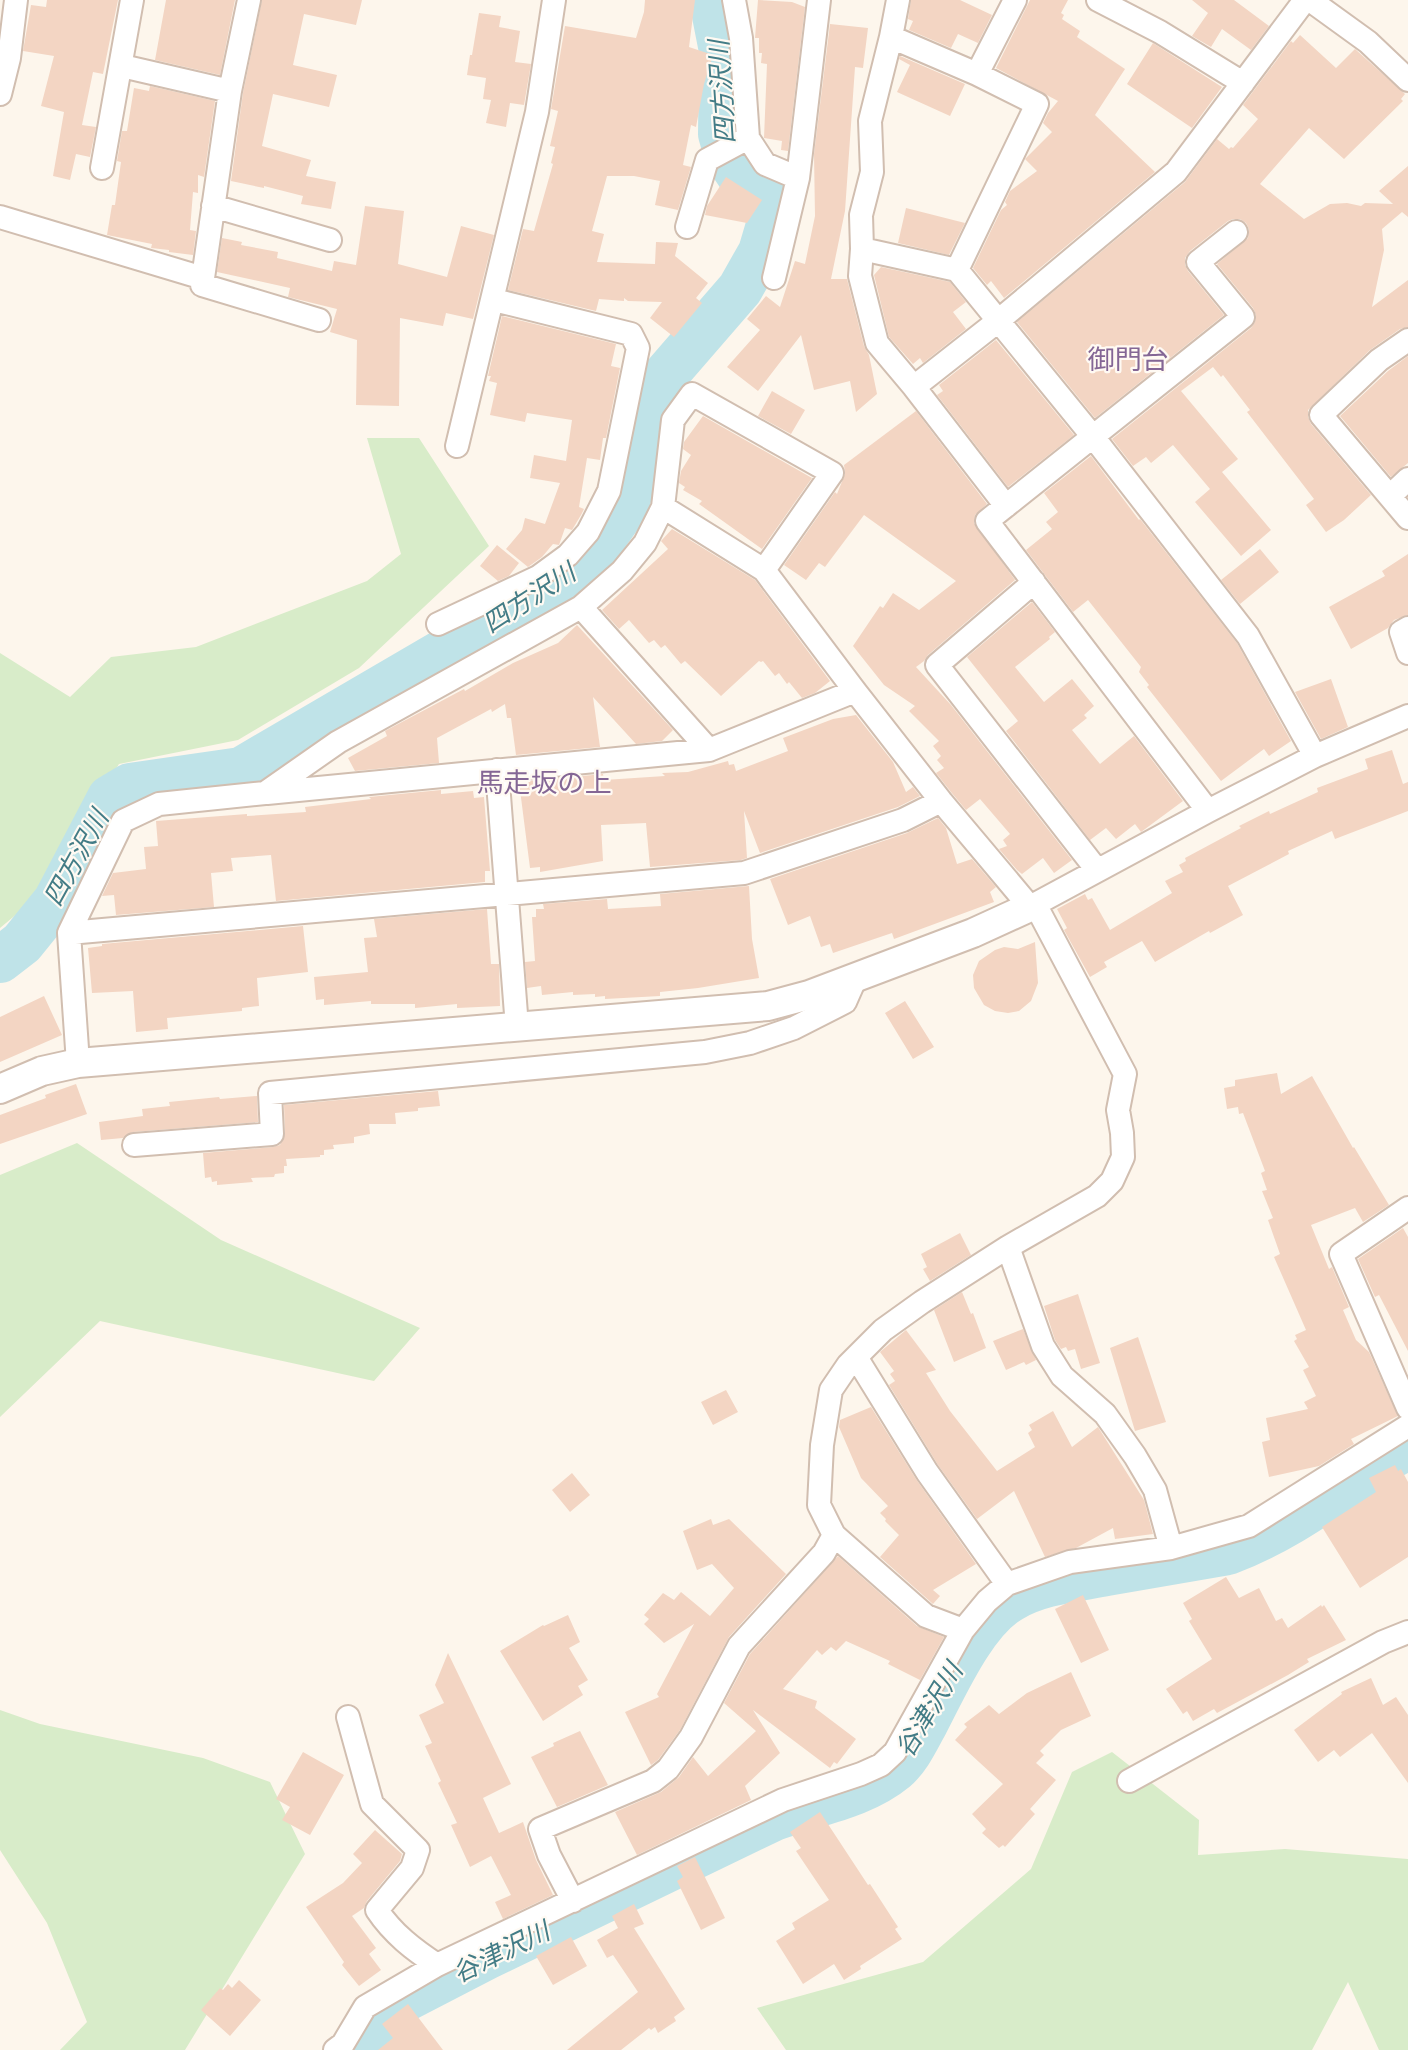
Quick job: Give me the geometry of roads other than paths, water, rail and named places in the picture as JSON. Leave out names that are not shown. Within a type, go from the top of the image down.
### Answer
[{"type":"street","points":[[0,94],[9,58],[16,0]]},
{"type":"street","points":[[102,168],[132,0]]},
{"type":"street","points":[[249,0],[230,91],[202,285],[319,320]]},
{"type":"street","points":[[457,446],[494,300],[537,112],[554,0]]},
{"type":"street","points":[[734,0],[741,38],[748,138],[765,164],[798,178]]},
{"type":"street","points":[[774,278],[798,178],[819,0]]},
{"type":"street","points":[[898,0],[870,121],[872,172],[861,215],[860,276],[877,343],[1006,506]]},
{"type":"street","points":[[977,74],[1015,0]]},
{"type":"street","points":[[1098,0],[1160,32],[1243,82]]},
{"type":"street","points":[[914,387],[998,321],[1176,172],[1305,0]]},
{"type":"street","points":[[1310,0],[1368,42],[1408,80]]},
{"type":"street","points":[[891,37],[977,74],[1037,104],[957,270]]},
{"type":"street","points":[[122,66],[230,91]]},
{"type":"street","points":[[687,227],[707,160],[748,138]]},
{"type":"street","points":[[213,206],[330,240]]},
{"type":"street","points":[[0,217],[203,278]]},
{"type":"street","points":[[1208,811],[987,521],[1243,317],[1198,262],[1236,232]]},
{"type":"street","points":[[862,249],[957,270],[1094,438],[1248,636],[1315,756]]},
{"type":"street","points":[[438,624],[538,577],[568,555],[588,532],[609,490],[638,348],[631,334],[494,300]]},
{"type":"street","points":[[1408,340],[1379,360],[1321,415],[1408,518]]},
{"type":"street","points":[[265,793],[338,742],[581,607],[622,571],[645,543],[663,507],[674,420],[692,394],[832,473],[764,570]]},
{"type":"street","points":[[1390,496],[1408,479]]},
{"type":"street","points":[[663,507],[764,570],[855,692],[941,801],[1033,906],[1125,1074],[1118,1110],[1123,1157],[1112,1180],[1097,1196],[1030,1236],[1008,1246],[883,1330],[848,1365],[831,1390],[822,1445],[819,1505],[834,1534],[926,1616],[963,1630]]},
{"type":"street","points":[[1034,582],[936,664],[1097,870]]},
{"type":"street","points":[[581,607],[709,750]]},
{"type":"street","points":[[1408,628],[1401,632],[1408,653]]},
{"type":"street","points":[[78,1063],[69,933],[123,821],[159,804],[709,750],[855,692]]},
{"type":"street","points":[[0,1089],[42,1071],[78,1063],[768,1006],[809,995],[973,933],[1033,906],[1315,756],[1408,716]]},
{"type":"street","points":[[497,770],[517,1027]]},
{"type":"street","points":[[69,933],[744,873],[903,820],[941,801]]},
{"type":"street","points":[[134,1145],[272,1134],[270,1093],[705,1052],[750,1043],[794,1028],[845,1002],[856,977]]},
{"type":"street","points":[[1408,1208],[1341,1254],[1408,1408]]},
{"type":"street","points":[[1008,1246],[1043,1346],[1062,1376],[1105,1414],[1135,1456],[1155,1490],[1171,1548]]},
{"type":"street","points":[[856,1357],[927,1472],[1008,1584]]},
{"type":"street","points":[[335,2050],[343,2044],[365,2007],[437,1965],[783,1800],[881,1765],[895,1752],[963,1630],[987,1601],[1008,1584],[1070,1562],[1171,1548],[1249,1526],[1408,1426]]},
{"type":"street","points":[[573,1901],[549,1855],[540,1829],[653,1781],[668,1769],[691,1737],[739,1646],[824,1552],[834,1534]]},
{"type":"street","points":[[1129,1781],[1383,1642],[1408,1632]]},
{"type":"street","points":[[348,1716],[372,1804],[418,1850],[412,1868],[377,1910],[386,1923],[411,1948],[437,1965]]},
{"type":"waterway","name":"四方沢川","points":[[0,960],[22,943],[56,901],[110,798],[130,786],[241,770],[568,579],[593,553],[627,505],[642,420],[656,386],[740,289],[761,252],[774,208],[765,195],[740,176],[728,158],[721,134],[722,51],[712,0]]},
{"type":"waterway","name":"谷津沢川","points":[[383,2050],[377,2045],[374,2031],[382,2016],[401,2001],[486,1957],[774,1818],[852,1793],[882,1779],[904,1760],[912,1748],[972,1638],[984,1622],[1011,1599],[1033,1589],[1058,1582],[1228,1552],[1292,1521],[1408,1447]]},
{"type":"district","name":"御門台","points":[[1128,359]]},
{"type":"district","name":"馬走坂の上","points":[[544,782]]}]
